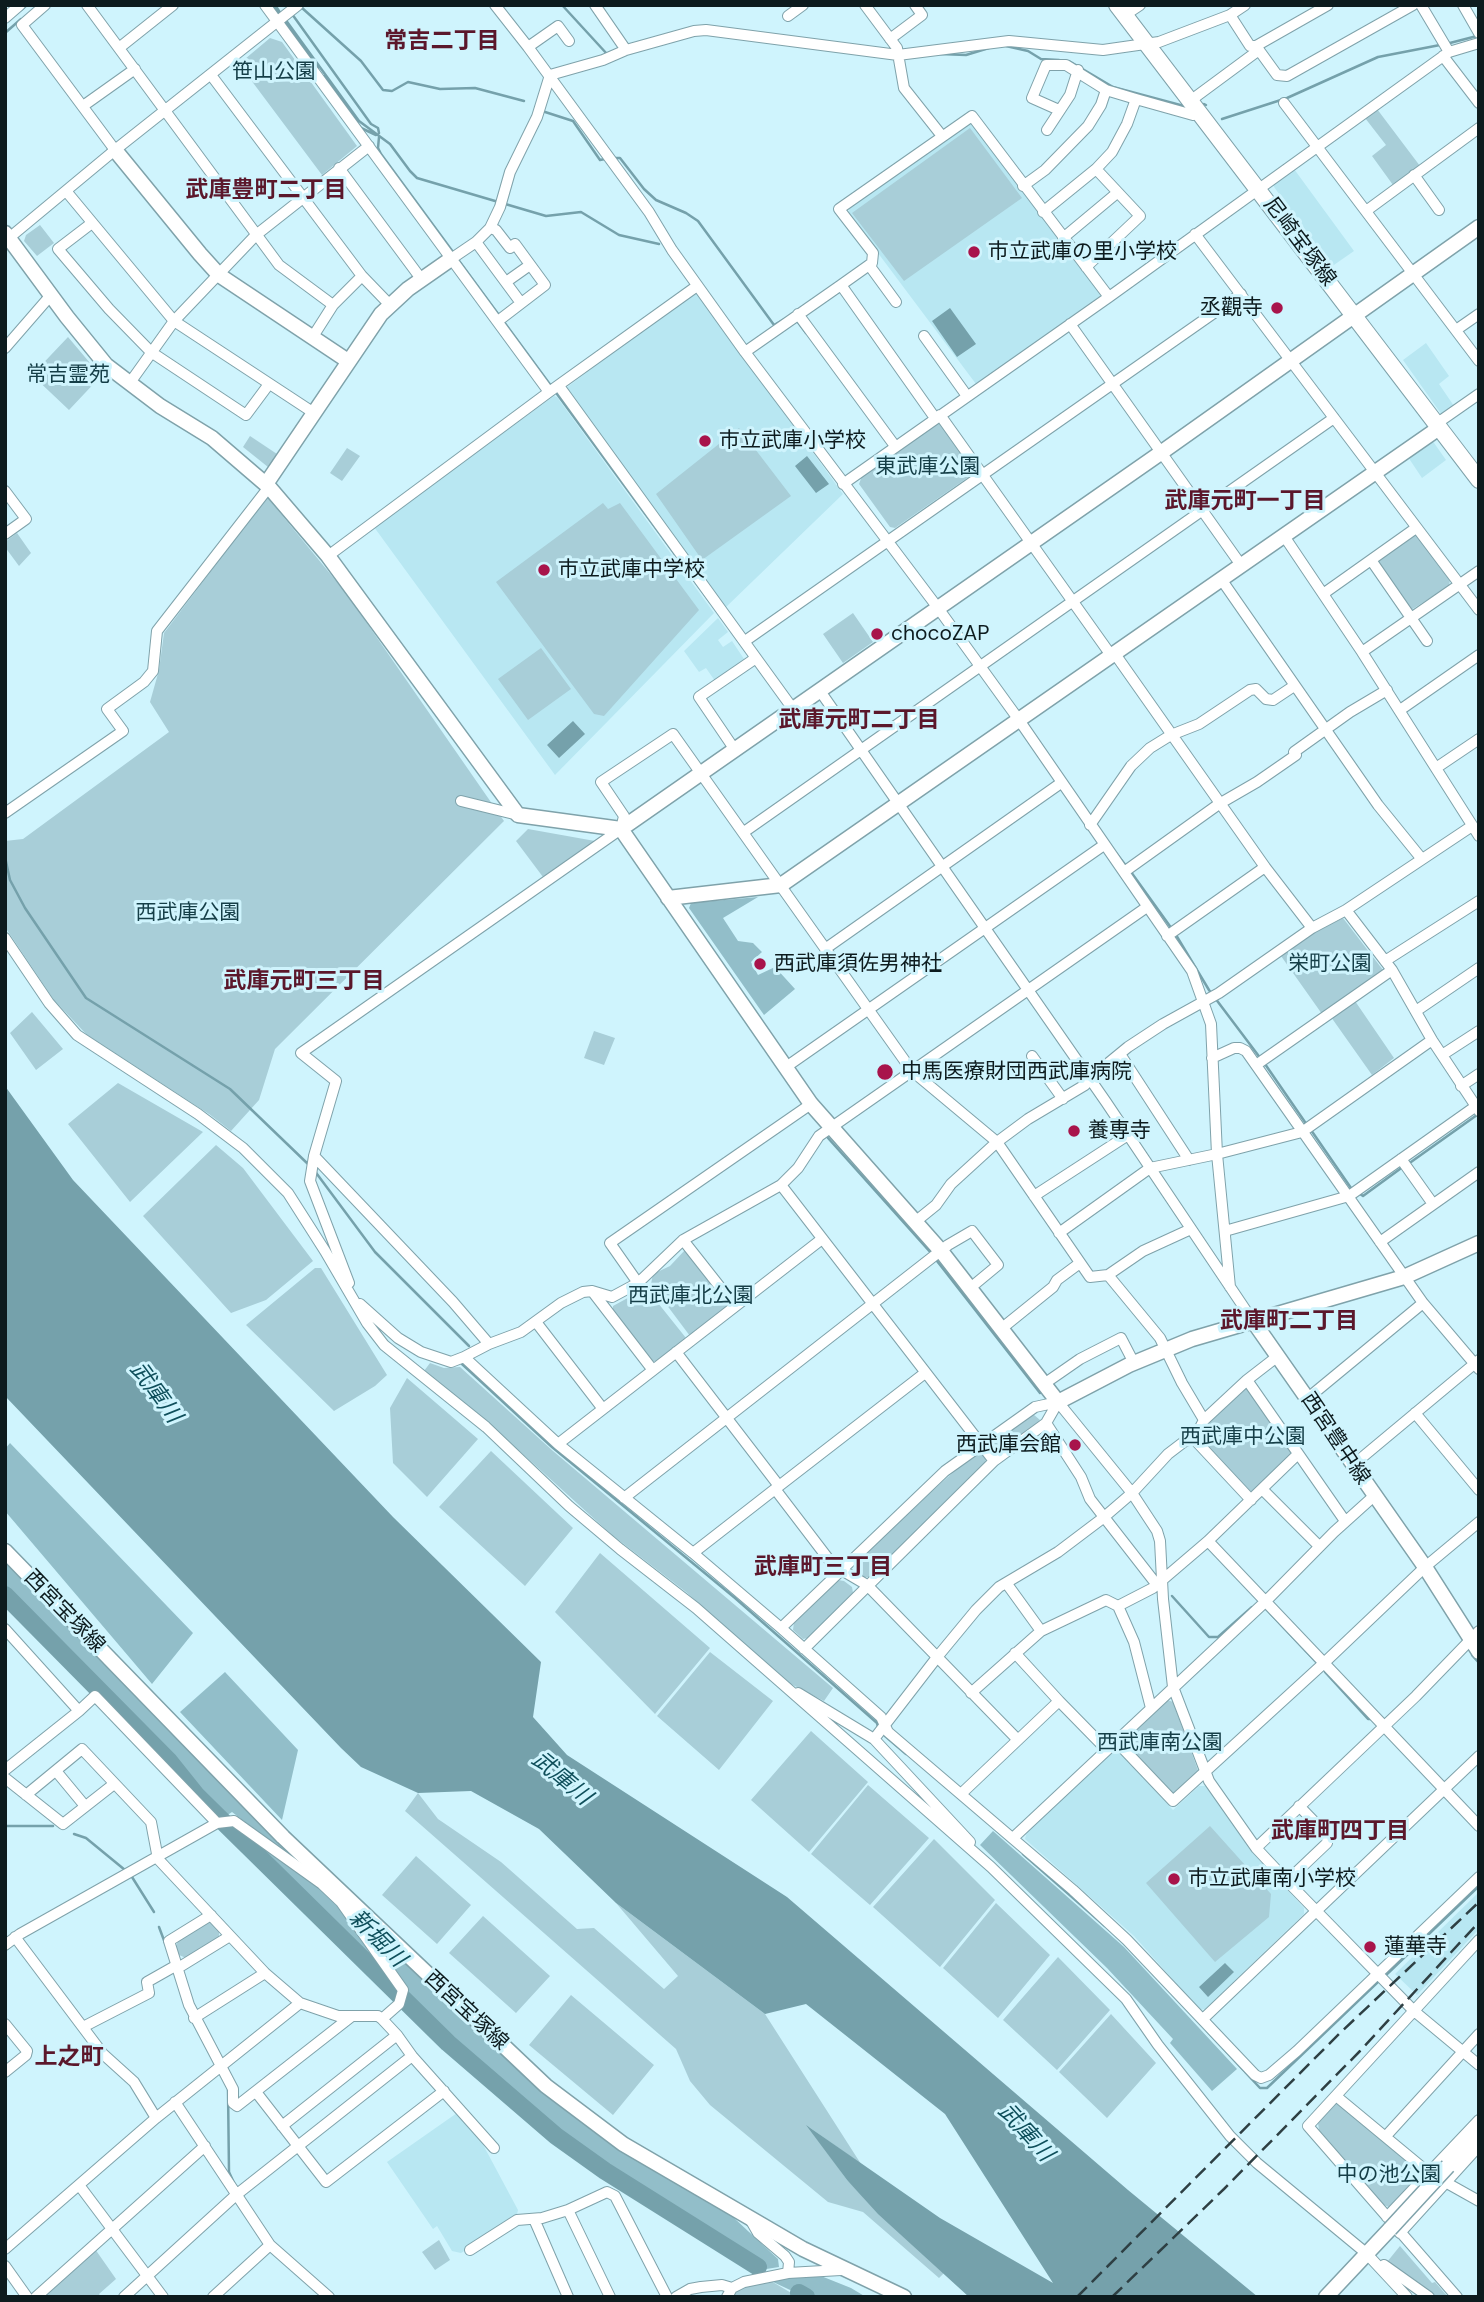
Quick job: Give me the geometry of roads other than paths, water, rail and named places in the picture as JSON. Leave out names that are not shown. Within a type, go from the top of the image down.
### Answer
[{"type":"main road","name":"尼崎宝塚線","points":[[1121,10],[1479,480]]},
{"type":"street","points":[[5,18],[20,5]]},
{"type":"street","points":[[45,5],[22,24],[115,150],[200,254],[219,275],[348,361]]},
{"type":"street","points":[[87,5],[279,265],[333,305]]},
{"type":"street","points":[[118,48],[173,5]]},
{"type":"street","points":[[265,5],[288,13],[369,146],[549,392]]},
{"type":"street","points":[[495,5],[550,75],[649,212],[697,286],[745,352],[938,608],[1192,971],[1210,1024],[1217,1154],[1230,1287]]},
{"type":"street","points":[[595,5],[626,50]]},
{"type":"street","points":[[890,39],[922,15],[915,5]]},
{"type":"street","points":[[1121,10],[1140,5]]},
{"type":"street","points":[[550,75],[603,60],[626,50],[706,30],[898,55],[990,42],[1023,42],[1103,50],[1159,42],[1230,15],[1245,5]]},
{"type":"street","points":[[1059,110],[1032,98],[1046,65],[1066,65],[1078,70],[1106,90],[1192,116],[1195,107],[1258,48],[1328,5]]},
{"type":"street","points":[[1230,15],[1251,46],[1258,48],[1278,75],[1287,76],[1413,5]]},
{"type":"street","points":[[1421,5],[1445,50],[1479,103]]},
{"type":"street","points":[[1463,5],[1479,33]]},
{"type":"street","points":[[788,16],[801,6]]},
{"type":"street","points":[[871,7],[897,48],[904,88],[942,136]]},
{"type":"street","points":[[288,13],[6,238],[106,365],[129,384],[212,438],[267,485],[328,556],[518,815]]},
{"type":"street","points":[[528,47],[558,26],[569,41]]},
{"type":"street","points":[[843,484],[1109,297],[1317,147],[1445,50],[1479,43]]},
{"type":"street","points":[[83,106],[135,69]]},
{"type":"street","points":[[1046,130],[1070,95],[1078,70]]},
{"type":"street","points":[[211,75],[362,276],[390,305]]},
{"type":"street","points":[[5,813],[123,731],[107,709],[144,682],[153,671],[157,631],[267,485],[381,314],[422,279],[476,242],[490,228],[500,207],[510,172],[537,117],[550,75]]},
{"type":"street","points":[[1023,186],[1045,170],[1088,126],[1101,105],[1106,90]]},
{"type":"street","points":[[1044,212],[1096,169],[1112,152],[1127,124],[1136,99]]},
{"type":"street","points":[[1284,103],[1479,361]]},
{"type":"street","points":[[745,352],[872,263],[873,253],[839,209],[972,116],[1109,297]]},
{"type":"street","points":[[1366,211],[1479,128]]},
{"type":"street","points":[[129,384],[174,321],[256,235],[369,146]]},
{"type":"street","points":[[339,168],[422,279]]},
{"type":"street","points":[[1086,267],[1140,216],[1096,169]]},
{"type":"street","points":[[1414,176],[1439,210]]},
{"type":"street","points":[[66,191],[174,321],[313,413]]},
{"type":"street","points":[[1063,238],[1117,193]]},
{"type":"street","points":[[92,223],[58,249],[109,309],[151,352],[246,415],[269,384]]},
{"type":"street","points":[[1147,907],[820,1136],[798,1168],[781,1185],[683,1240],[638,1283],[612,1297],[592,1291],[583,1292],[561,1303],[521,1332],[451,1362],[421,1352],[398,1338],[354,1301],[349,1280],[310,1181],[314,1156],[336,1081],[301,1053],[1162,452],[1479,227]]},
{"type":"street","points":[[490,228],[496,230],[510,248],[515,244],[545,285],[498,321]]},
{"type":"street","points":[[1195,234],[1479,610]]},
{"type":"street","points":[[476,242],[521,303]]},
{"type":"street","points":[[506,282],[530,265]]},
{"type":"street","points":[[869,265],[896,302]]},
{"type":"street","points":[[312,338],[333,305],[362,276]]},
{"type":"street","points":[[841,285],[937,416],[984,474],[1108,651],[1115,654],[1219,804],[1312,928]]},
{"type":"street","points":[[328,556],[697,286]]},
{"type":"street","points":[[745,641],[1241,294]]},
{"type":"street","points":[[5,348],[51,295]]},
{"type":"street","points":[[798,314],[895,446]]},
{"type":"street","points":[[1456,330],[1479,314]]},
{"type":"street","points":[[1070,324],[1241,565]]},
{"type":"street","points":[[924,336],[967,396]]},
{"type":"street","points":[[559,386],[793,709]]},
{"type":"street","points":[[668,898],[782,885],[1375,472],[1479,394]]},
{"type":"street","points":[[744,832],[860,748],[1334,418]]},
{"type":"street","points":[[5,491],[26,519],[5,534]]},
{"type":"street","points":[[1323,594],[1416,528]]},
{"type":"street","points":[[1284,536],[1387,690],[1479,835]]},
{"type":"street","points":[[1371,560],[1427,641]]},
{"type":"street","points":[[1362,652],[1479,571]]},
{"type":"street","points":[[1221,579],[1378,805],[1421,858]]},
{"type":"street","points":[[1399,710],[1479,655]]},
{"type":"street","points":[[735,750],[699,698],[757,658]]},
{"type":"street","points":[[1090,825],[1131,766],[1150,748],[1171,735],[1199,724],[1250,690],[1256,689],[1266,699],[1273,700],[1294,686]]},
{"type":"street","points":[[1124,872],[1219,804],[1296,755],[1294,752],[1325,729],[1387,690]]},
{"type":"street","points":[[820,691],[1090,1079],[1254,1321]]},
{"type":"street","points":[[1191,1229],[1143,1251],[1108,1275],[1090,1277],[997,1142],[912,1071],[673,734],[601,782],[624,816],[621,829],[811,1104],[941,1251],[1132,1493],[1157,1531],[1160,1541],[1159,1583],[1173,1687],[1205,1774],[1256,1848],[1316,1912],[1414,2011],[1479,2065]]},
{"type":"street","points":[[1436,768],[1479,739]]},
{"type":"street","points":[[825,949],[1060,783]]},
{"type":"street","points":[[461,801],[518,815],[621,829]]},
{"type":"street","points":[[915,1222],[936,1205],[951,1184],[997,1142],[1086,1085],[1120,1054],[1472,826]]},
{"type":"street","points":[[786,1067],[1104,845]]},
{"type":"street","points":[[1167,936],[1265,867]]},
{"type":"street","points":[[1260,1063],[1479,901]]},
{"type":"street","points":[[1225,1231],[1349,1196],[1477,1107],[1461,1086],[1389,966],[1346,910]]},
{"type":"street","points":[[5,938],[49,1003],[77,1035],[198,1114],[243,1148],[288,1193],[384,1345],[486,1427],[569,1506],[696,1608],[990,1867],[1126,1999],[1165,2054],[1230,2136],[1256,2163],[1407,2297]]},
{"type":"street","points":[[1416,1011],[1479,968]]},
{"type":"street","points":[[1442,1055],[1479,1031]]},
{"type":"street","points":[[1059,1233],[1150,1168],[1217,1154],[1306,1129],[1433,1040]]},
{"type":"street","points":[[1212,1058],[1240,1048],[1260,1063],[1404,1277],[1423,1303],[1477,1364],[1353,1465]]},
{"type":"street","points":[[1120,1054],[1189,1160]]},
{"type":"street","points":[[1032,1056],[1063,1099]]},
{"type":"street","points":[[1461,1086],[1479,1074]]},
{"type":"street","points":[[638,1283],[610,1243],[811,1104]]},
{"type":"street","points":[[1034,1196],[1128,1135]]},
{"type":"street","points":[[314,1156],[453,1301],[489,1344]]},
{"type":"street","points":[[1401,1159],[1433,1204]]},
{"type":"street","points":[[1380,1242],[1479,1172]]},
{"type":"street","points":[[781,1185],[994,1461]]},
{"type":"street","points":[[624,1498],[941,1251],[972,1230],[998,1265],[969,1289]]},
{"type":"street","points":[[558,1444],[652,1368],[822,1239]]},
{"type":"street","points":[[683,1240],[735,1306]]},
{"type":"street","points":[[781,1628],[945,1471],[1035,1407],[1058,1402],[1134,1363],[1192,1339],[1404,1277],[1479,1243]]},
{"type":"street","points":[[1001,1329],[1053,1287],[1057,1280],[1080,1264]]},
{"type":"street","points":[[1108,1275],[1160,1338],[1204,1420]]},
{"type":"street","points":[[592,1291],[652,1368]]},
{"type":"street","points":[[1308,1398],[1423,1303]]},
{"type":"street","name":"西宮豊中線","points":[[1254,1321],[1476,1641]]},
{"type":"street","points":[[536,1322],[603,1409]]},
{"type":"street","points":[[1044,1384],[1080,1359],[1121,1338],[1134,1363]]},
{"type":"street","points":[[676,1352],[833,1564],[867,1585],[1018,1740]]},
{"type":"street","points":[[874,1739],[938,1656],[999,1587],[1058,1552],[1103,1518],[1132,1493],[1168,1454],[1185,1441],[1194,1439],[1204,1420],[1247,1380],[1278,1356]]},
{"type":"street","points":[[464,1357],[558,1444],[781,1628],[881,1717],[888,1732],[962,1793],[1127,1940],[1255,2076],[1261,2078],[1269,2075],[1297,2051],[1380,1977],[1479,1877]]},
{"type":"street","points":[[693,1553],[925,1373]]},
{"type":"street","points":[[1247,1380],[1345,1521]]},
{"type":"street","points":[[804,1649],[994,1461],[1046,1423],[1058,1402]]},
{"type":"street","points":[[1415,1413],[1479,1490]]},
{"type":"street","points":[[1046,1423],[1103,1518],[1159,1583]]},
{"type":"street","points":[[1194,1439],[1251,1500]]},
{"type":"street","points":[[1118,1606],[1159,1583],[1208,1541],[1298,1454]]},
{"type":"street","points":[[1262,1489],[1319,1546]]},
{"type":"street","points":[[1013,1838],[1374,1496]]},
{"type":"street","points":[[1116,1741],[1173,1801],[1325,1663],[1425,1567],[1479,1522]]},
{"type":"street","points":[[1208,1541],[1479,1826]]},
{"type":"street","name":"西宮宝塚線","points":[[5,1551],[344,1899],[546,2086],[623,2144],[750,2218],[846,2270],[904,2297]]},
{"type":"street","points":[[1007,1584],[1041,1631]]},
{"type":"street","points":[[971,1693],[1041,1631],[1106,1600],[1118,1606],[1134,1642],[1151,1708]]},
{"type":"street","points":[[5,1629],[79,1711]]},
{"type":"street","points":[[1256,1848],[1476,1641]]},
{"type":"street","points":[[1015,1653],[1107,1750]]},
{"type":"street","points":[[783,1685],[837,1714],[874,1739],[990,1867]]},
{"type":"street","points":[[5,1770],[95,1696],[223,1823]]},
{"type":"street","points":[[962,1793],[1059,1700]]},
{"type":"street","points":[[26,1795],[82,1749],[151,1822],[158,1858],[265,1973],[300,2003],[338,2016],[378,2016],[382,2019],[494,2148]]},
{"type":"street","points":[[1203,2019],[1479,1756]]},
{"type":"street","points":[[56,1771],[85,1806]]},
{"type":"street","points":[[5,1778],[62,1824],[114,1784]]},
{"type":"street","points":[[1287,1881],[1327,1843],[1328,1836],[1299,1806]]},
{"type":"street","points":[[5,1945],[158,1858],[223,1823],[234,1821],[344,1899],[400,1984],[401,1997],[382,2019]]},
{"type":"street","points":[[211,1915],[169,1941],[194,2018],[233,2090],[233,2103],[237,2106],[352,2016]]},
{"type":"street","points":[[83,2028],[149,1993],[147,1982],[230,1936]]},
{"type":"street","points":[[15,1937],[103,2054],[134,2082],[155,2116]]},
{"type":"street","points":[[1457,2297],[1392,2226],[1308,2126],[1476,1947]]},
{"type":"street","points":[[194,2018],[265,1973]]},
{"type":"street","points":[[5,2249],[155,2116],[300,2003]]},
{"type":"street","points":[[5,2024],[27,2051],[26,2055],[5,2071]]},
{"type":"street","points":[[1386,2136],[1479,2034]]},
{"type":"street","points":[[282,2126],[397,2035]]},
{"type":"street","points":[[124,2297],[236,2195],[412,2056]]},
{"type":"street","points":[[256,2092],[326,2182],[444,2091]]},
{"type":"street","points":[[1336,2096],[1429,2173],[1479,2201]]},
{"type":"street","points":[[175,2102],[270,2245],[326,2296]]},
{"type":"street","points":[[1392,2226],[1429,2173],[1479,2120]]},
{"type":"street","points":[[1326,2297],[1479,2133]]},
{"type":"street","points":[[36,2297],[205,2146]]},
{"type":"street","points":[[1392,2226],[1445,2182],[1479,2146]]},
{"type":"street","points":[[79,2185],[163,2297]]},
{"type":"street","points":[[470,2250],[517,2221],[568,2210],[607,2192],[615,2196],[667,2297]]},
{"type":"street","points":[[568,2210],[610,2297]]},
{"type":"street","points":[[750,2218],[758,2233],[785,2256],[789,2262],[789,2273]]},
{"type":"street","points":[[534,2219],[568,2297]]},
{"type":"street","points":[[213,2297],[270,2245]]},
{"type":"street","points":[[1362,2257],[1429,2297]]},
{"type":"street","points":[[5,2266],[27,2297]]},
{"type":"street","points":[[676,2297],[701,2287],[723,2285],[729,2292],[744,2282],[789,2273],[846,2270]]},
{"type":"water","points":[[950,308],[976,344],[957,357],[932,321]]},
{"type":"water","points":[[807,456],[829,484],[816,493],[795,466]]},
{"type":"water","points":[[573,721],[585,734],[559,758],[547,745]]},
{"type":"water","name":"武庫川","points":[[5,1086],[73,1180],[393,1517],[541,1662],[533,1717],[567,1755],[787,1897],[1128,2190],[1258,2297],[969,2297],[878,2214],[847,2180],[806,2125],[940,2218],[1053,2283],[945,2114],[806,2004],[765,2014],[616,1903],[539,1829],[471,1791],[418,1793],[361,1767],[341,1748],[5,1396]]},
{"type":"water","points":[[1225,1963],[1234,1972],[1208,1997],[1199,1987]]},
{"type":"waterway","points":[[21,10],[27,5]]},
{"type":"waterway","points":[[273,5],[318,68]]},
{"type":"waterway","points":[[275,5],[281,14]]},
{"type":"waterway","points":[[562,5],[607,54]]},
{"type":"waterway","points":[[301,7],[361,61],[383,90],[392,91],[408,82],[440,89],[475,88],[524,101]]},
{"type":"waterway","points":[[292,14],[371,124],[378,128],[379,133]]},
{"type":"waterway","points":[[5,33],[21,19]]},
{"type":"waterway","points":[[285,19],[359,121],[390,144],[417,178],[546,216],[581,212],[619,235],[659,244]]},
{"type":"waterway","points":[[1446,44],[1477,36]]},
{"type":"waterway","points":[[1222,119],[1287,98],[1378,57],[1440,45]]},
{"type":"waterway","points":[[1006,46],[1028,51],[1041,59],[1059,60]]},
{"type":"waterway","points":[[940,54],[966,55],[989,48]]},
{"type":"waterway","points":[[1069,61],[1113,87],[1184,106]]},
{"type":"waterway","points":[[324,76],[361,128],[376,135]]},
{"type":"waterway","points":[[542,111],[573,121],[600,160],[605,159]]},
{"type":"waterway","points":[[379,137],[378,148],[381,154],[453,252]]},
{"type":"waterway","points":[[612,158],[620,158],[656,200],[698,221],[774,325],[788,317]]},
{"type":"waterway","points":[[457,258],[710,602]]},
{"type":"waterway","points":[[797,321],[806,333]]},
{"type":"waterway","points":[[1116,853],[1127,867]]},
{"type":"waterway","points":[[5,857],[10,880],[25,908],[86,998],[230,1089],[309,1165]]},
{"type":"waterway","points":[[1131,872],[1172,929]]},
{"type":"waterway","points":[[1176,935],[1209,990],[1261,1059]]},
{"type":"waterway","points":[[1265,1064],[1307,1125]]},
{"type":"waterway","points":[[1411,1162],[1477,1115]]},
{"type":"waterway","points":[[1311,1130],[1351,1188]]},
{"type":"waterway","points":[[828,1138],[931,1253]]},
{"type":"waterway","points":[[1360,1194],[1363,1196],[1400,1169]]},
{"type":"waterway","points":[[314,1170],[375,1252],[469,1346]]},
{"type":"waterway","points":[[937,1261],[1040,1393]]},
{"type":"waterway","points":[[462,1364],[552,1447],[735,1598],[877,1723],[878,1727]]},
{"type":"waterway","name":"新堀川","points":[[5,1595],[169,1761],[197,1796],[448,2043],[556,2136],[605,2171],[758,2267]]},
{"type":"waterway","points":[[1172,1596],[1209,1637],[1218,1637],[1252,1607]]},
{"type":"waterway","points":[[1265,1608],[1316,1662]]},
{"type":"waterway","points":[[1472,1655],[1479,1663]]},
{"type":"waterway","points":[[1325,1672],[1368,1719],[1371,1719]]},
{"type":"waterway","points":[[885,1736],[906,1754]]},
{"type":"waterway","points":[[5,1826],[53,1826]]},
{"type":"waterway","points":[[74,1834],[86,1838],[125,1870]]},
{"type":"waterway","points":[[1023,1854],[1105,1926]]},
{"type":"waterway","points":[[132,1877],[154,1912]]},
{"type":"waterway","points":[[1385,1976],[1479,1886]]},
{"type":"waterway","points":[[159,1927],[165,1943]]},
{"type":"waterway","points":[[1207,2031],[1260,2088],[1267,2088],[1380,1980]]},
{"type":"waterway","points":[[228,2090],[229,2172],[234,2183]]},
{"type":"waterway","name":"新堀川","points":[[799,2293],[806,2297]]},
{"type":"railway","points":[[1077,2297],[1340,2033],[1479,1902]]},
{"type":"railway","points":[[1112,2297],[1224,2189],[1360,2051],[1479,1922]]},
{"type":"place","name":"市立武庫の里小学校","points":[[974,252]]},
{"type":"place","name":"丞觀寺","points":[[1277,308]]},
{"type":"place","name":"市立武庫小学校","points":[[705,441]]},
{"type":"place","name":"市立武庫中学校","points":[[544,570]]},
{"type":"place","name":"chocoZAP","points":[[877,634]]},
{"type":"place","name":"西武庫須佐男神社","points":[[760,964]]},
{"type":"place","name":"中馬医療財団西武庫病院","points":[[885,1072]]},
{"type":"place","name":"養専寺","points":[[1074,1131]]},
{"type":"place","name":"西武庫会館","points":[[1075,1445]]},
{"type":"place","name":"市立武庫南小学校","points":[[1174,1879]]},
{"type":"place","name":"蓮華寺","points":[[1370,1947]]},
{"type":"district","name":"常吉二丁目","points":[[442,42]]},
{"type":"district","name":"武庫豊町二丁目","points":[[266,191]]},
{"type":"district","name":"武庫元町一丁目","points":[[1245,502]]},
{"type":"district","name":"武庫元町二丁目","points":[[859,721]]},
{"type":"district","name":"武庫元町三丁目","points":[[304,982]]},
{"type":"district","name":"武庫町二丁目","points":[[1289,1322]]},
{"type":"district","name":"武庫町三丁目","points":[[823,1568]]},
{"type":"district","name":"武庫町四丁目","points":[[1340,1832]]},
{"type":"district","name":"上之町","points":[[69,2058]]},
{"type":"park label","name":"笹山公園","points":[[274,72]]},
{"type":"park label","name":"常吉霊苑","points":[[68,375]]},
{"type":"park label","name":"東武庫公園","points":[[928,467]]},
{"type":"park label","name":"西武庫公園","points":[[188,913]]},
{"type":"park label","name":"栄町公園","points":[[1330,964]]},
{"type":"park label","name":"西武庫北公園","points":[[691,1296]]},
{"type":"park label","name":"西武庫中公園","points":[[1243,1437]]},
{"type":"park label","name":"西武庫南公園","points":[[1160,1743]]},
{"type":"park label","name":"中の池公園","points":[[1389,2175]]}]
